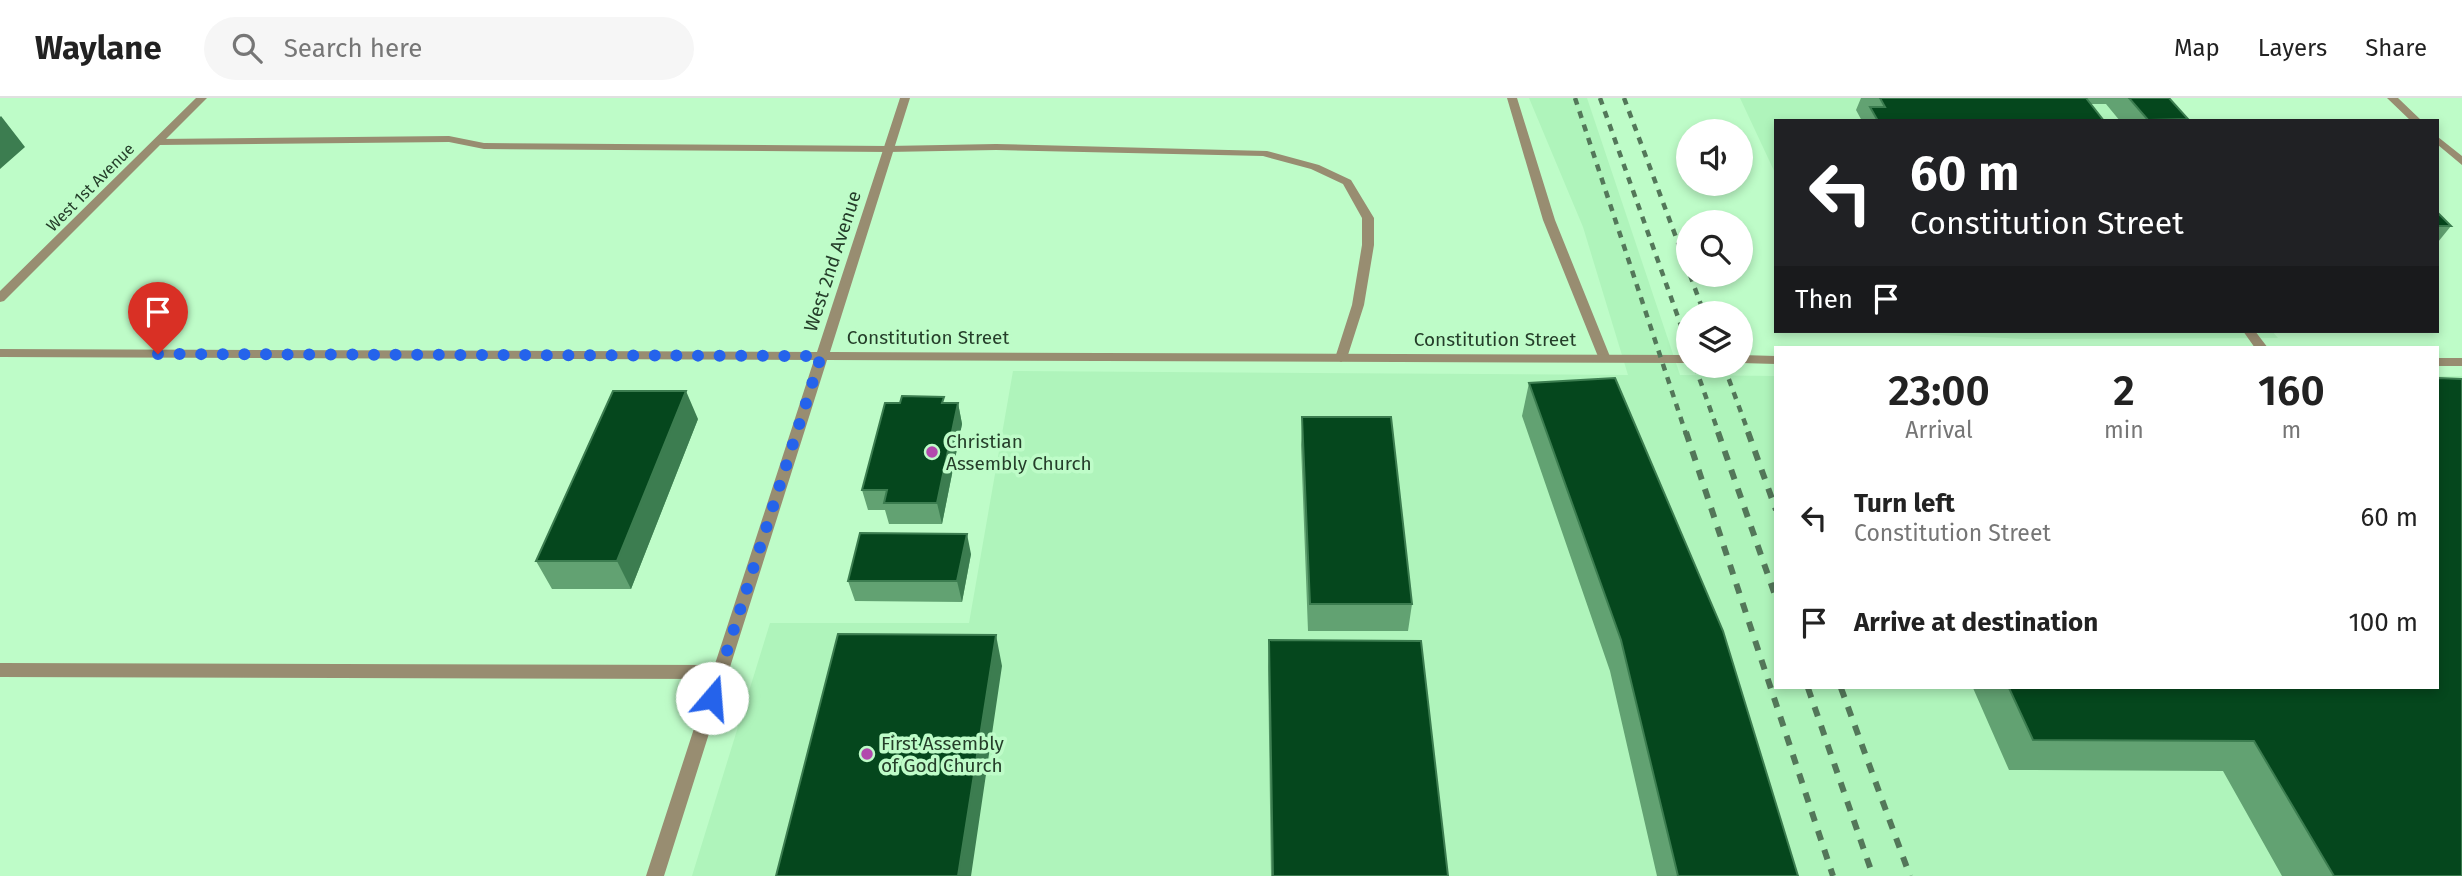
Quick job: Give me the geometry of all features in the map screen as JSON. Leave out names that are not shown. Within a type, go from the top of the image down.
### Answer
[{"type":"street","name":"West 1st Avenue","points":[[0,298],[202,98]]},
{"type":"street","name":"West 2nd Avenue","points":[[655,876],[905,98]]},
{"type":"street","points":[[1512,98],[1549,220],[1605,359]]},
{"type":"street","points":[[2392,98],[2415,119]]},
{"type":"street","points":[[158,142],[449,139],[484,146],[888,149],[996,147],[1263,153],[1315,167],[1347,182],[1368,218],[1358,305],[1341,358]]},
{"type":"street","points":[[2439,141],[2459,157]]},
{"type":"street","name":"Constitution Street","points":[[0,353],[1676,359]]},
{"type":"street","points":[[1753,359],[1774,360]]},
{"type":"street","points":[[2439,362],[2462,362]]},
{"type":"street","points":[[0,670],[720,672]]},
{"type":"shaded area","points":[[1529,98],[1587,98],[1676,363],[1676,378],[1774,376],[1774,689],[2439,689],[2439,376],[2462,376],[2462,876],[692,876],[770,623],[969,623],[1013,371],[1628,375],[1583,227]]},
{"type":"shaded area","points":[[1740,98],[2166,98],[2184,119],[1774,119],[1774,171],[1753,126],[1753,119],[1750,119]]},
{"type":"shaded area","points":[[1894,333],[2274,333],[2278,338],[2027,339]]},
{"type":"building","points":[[1880,98],[2086,98],[2102,119],[1877,119],[1870,107],[1885,107]]},
{"type":"building","points":[[2129,98],[2169,98],[2188,119],[2147,119]]},
{"type":"building","points":[[2439,214],[2451,226],[2439,226]]},
{"type":"building","points":[[1615,378],[1723,631],[1798,876],[1678,876],[1621,640],[1529,383]]},
{"type":"building","points":[[2439,378],[2462,379],[2462,876],[2334,876],[2254,741],[2033,740],[2009,689],[2439,689]]},
{"type":"building","points":[[613,391],[686,391],[617,561],[536,561]]},
{"type":"building","points":[[902,396],[944,397],[942,403],[958,403],[937,503],[884,503],[887,490],[862,490],[885,403],[900,403]]},
{"type":"building","points":[[1302,417],[1391,417],[1412,604],[1310,604]]},
{"type":"building","points":[[860,533],[967,534],[957,581],[848,581]]},
{"type":"building","points":[[838,634],[996,635],[958,876],[776,876]]},
{"type":"building","points":[[1269,640],[1421,641],[1448,876],[1273,876]]},
{"type":"railway","points":[[1575,98],[1686,434]]},
{"type":"railway","points":[[1600,98],[1676,311]]},
{"type":"railway","points":[[1624,98],[1676,237]]},
{"type":"railway","points":[[1694,287],[1700,301]]},
{"type":"railway","points":[[1699,378],[1719,434]]},
{"type":"railway","points":[[1728,378],[1749,434]]},
{"type":"railway","points":[[1686,432],[1833,876]]},
{"type":"railway","points":[[1718,432],[1774,592]]},
{"type":"railway","points":[[1748,432],[1774,504]]},
{"type":"railway","points":[[1808,689],[1873,876]]},
{"type":"railway","points":[[1841,689],[1910,876]]},
{"type":"place","name":"Christian Assembly Church","points":[[932,452]]},
{"type":"place","name":"First Assembly of God Church","points":[[867,754]]},
{"type":"route","points":[[158,354],[821,356],[712,698]]}]
